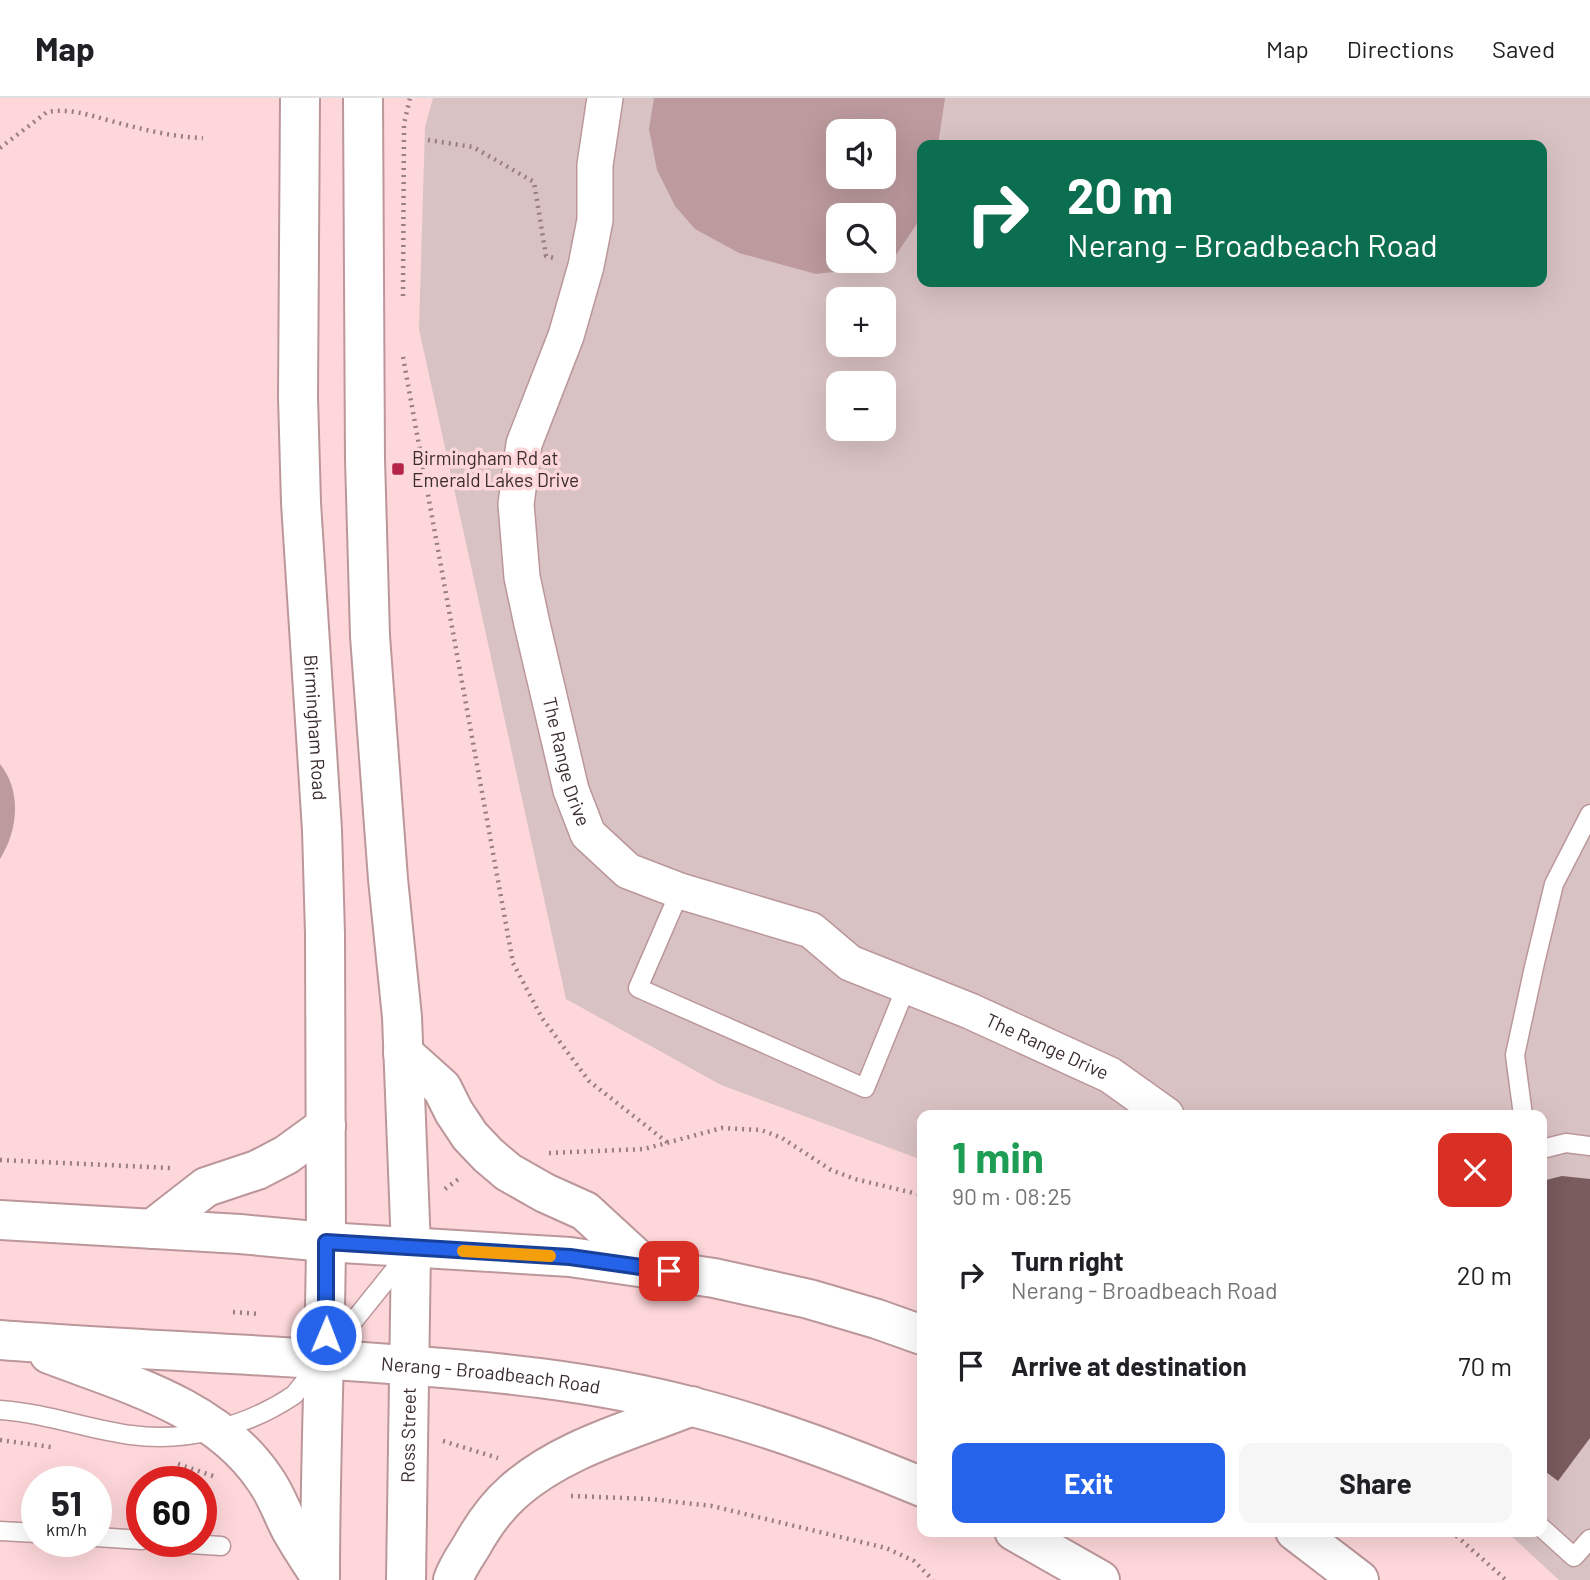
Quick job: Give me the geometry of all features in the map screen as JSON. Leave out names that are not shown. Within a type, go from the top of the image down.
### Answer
[{"type":"main road","points":[[363,98],[365,460],[370,635],[388,879],[402,1017],[411,1248]]},
{"type":"main road","name":"Birmingham Road","points":[[294,107],[301,503],[322,843],[326,1126],[325,1359]]},
{"type":"main road","points":[[403,1053],[442,1088],[470,1136],[488,1155],[508,1172],[545,1194],[585,1211],[647,1268]]},
{"type":"main road","points":[[152,1229],[206,1187],[257,1170],[286,1155],[326,1126]]},
{"type":"main road","points":[[0,1220],[570,1257],[714,1278],[809,1300],[917,1333]]},
{"type":"main road","name":"Ross Street","points":[[406,1580],[411,1248]]},
{"type":"main road","points":[[8,1341],[150,1393],[218,1429],[264,1477],[320,1578]]},
{"type":"main road","name":"Nerang - Broadbeach Road","points":[[8,1341],[325,1359],[524,1376],[692,1406],[779,1432],[917,1485]]},
{"type":"main road","points":[[320,1578],[320,1453],[325,1359]]},
{"type":"main road","points":[[453,1580],[487,1521],[514,1490],[573,1454],[692,1406]]},
{"type":"main road","points":[[1025,1537],[1100,1580]]},
{"type":"main road","points":[[1303,1537],[1359,1580]]},
{"type":"street","name":"The Range Drive","points":[[606,98],[596,165],[595,220],[586,266],[566,336],[524,444],[516,504],[522,577],[545,685],[571,790],[588,834],[628,871],[680,891],[811,930],[850,963],[907,985],[1110,1074],[1159,1110]]},
{"type":"lane","points":[[1522,1110],[1515,1055],[1534,967],[1554,884],[1590,814]]},
{"type":"lane","points":[[680,891],[638,988],[865,1088],[907,985]]},
{"type":"lane","points":[[1547,1148],[1566,1143],[1590,1146]]},
{"type":"lane","points":[[0,1410],[67,1420],[132,1435],[165,1437],[218,1429],[251,1419],[295,1395],[411,1248]]},
{"type":"lane","points":[[0,1531],[21,1532]]},
{"type":"lane","points":[[1547,1533],[1574,1557],[1590,1539]]},
{"type":"lane","points":[[217,1546],[221,1546]]},
{"type":"path","points":[[403,302],[404,124],[410,98]]},
{"type":"path","points":[[0,148],[47,112],[55,110],[79,111],[183,137],[203,138]]},
{"type":"path","points":[[429,140],[473,147],[534,182],[546,256],[586,266]]},
{"type":"path","points":[[403,356],[513,962],[541,1018],[589,1081],[668,1143]]},
{"type":"path","points":[[547,1153],[644,1149],[722,1128],[761,1130],[782,1138],[831,1170],[855,1179],[917,1194]]},
{"type":"path","points":[[0,1160],[147,1168],[181,1166]]},
{"type":"path","points":[[233,1312],[259,1314]]},
{"type":"path","points":[[409,1438],[435,1438],[508,1461]]},
{"type":"path","points":[[559,1498],[595,1496],[712,1506],[886,1549],[914,1561],[933,1580]]},
{"type":"path","points":[[1458,1537],[1506,1580]]},
{"type":"shaded area","points":[[433,98],[1590,98],[1590,1580],[1559,1580],[1512,1537],[1547,1537],[1547,1110],[917,1110],[917,1158],[721,1085],[566,999],[419,329],[425,127]]},
{"type":"shaded area","points":[[654,98],[945,98],[939,140],[917,140],[917,224],[896,255],[896,203],[826,203],[826,273],[816,274],[739,253],[695,229],[675,206],[657,170],[649,129]]},
{"type":"shaded area","points":[[0,764],[12,786],[15,811],[11,836],[0,859]]},
{"type":"building","points":[[1562,1176],[1590,1179],[1590,1438],[1558,1481],[1547,1473],[1547,1180]]},
{"type":"slow traffic","points":[[463,1251],[550,1256]]},
{"type":"place","name":"Birmingham Rd at Emerald Lakes Drive","points":[[398,469]]},
{"type":"route","points":[[326,1335],[326,1242],[570,1257],[669,1271]]}]
